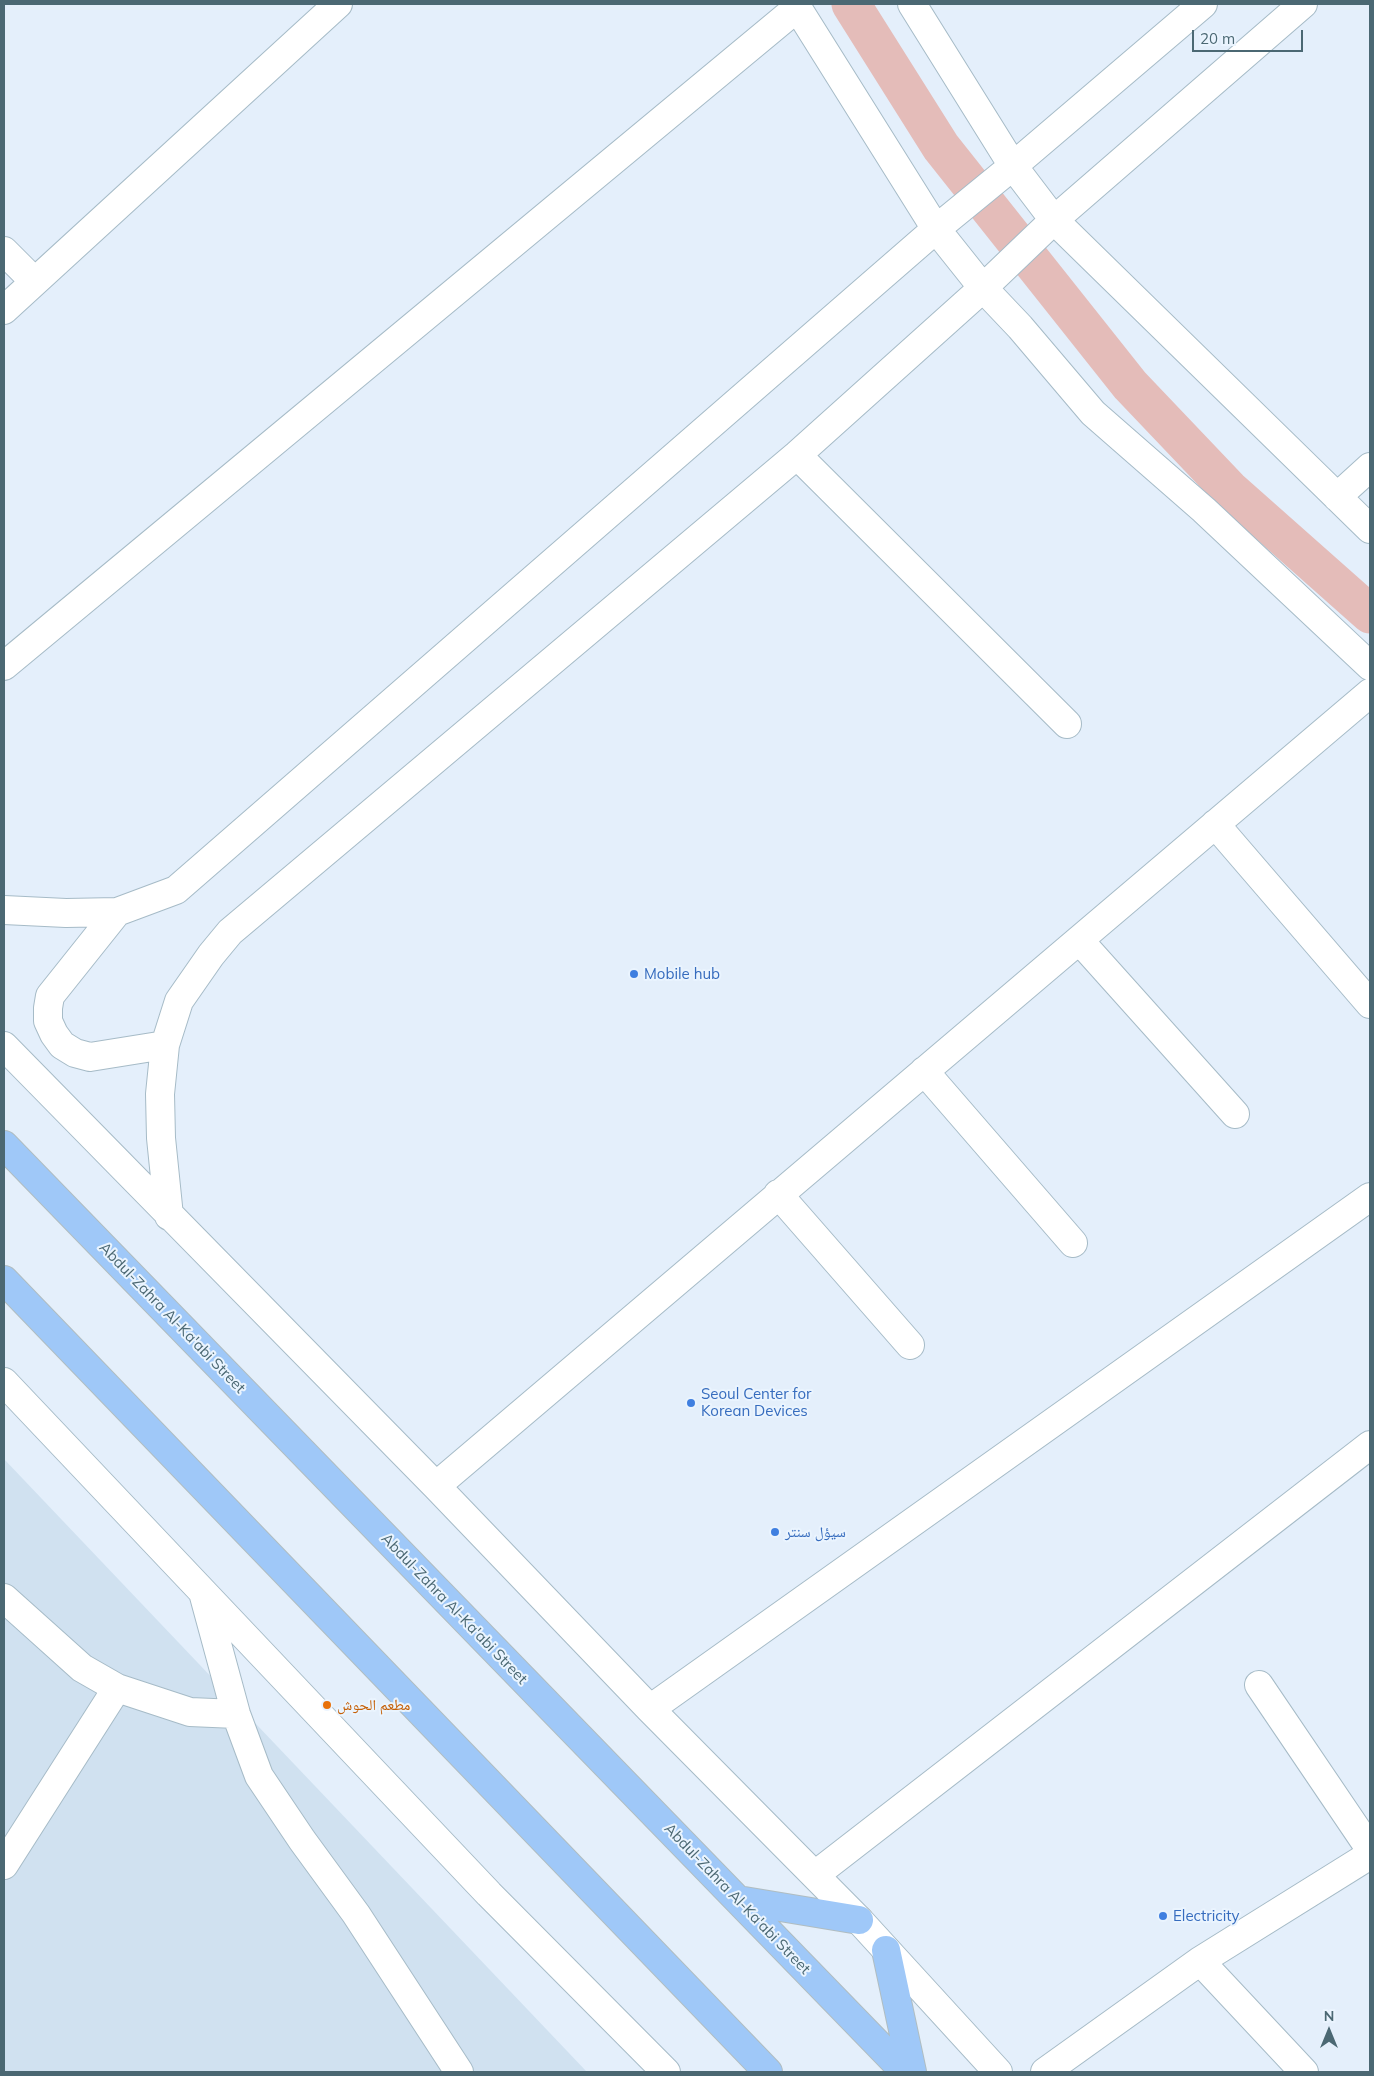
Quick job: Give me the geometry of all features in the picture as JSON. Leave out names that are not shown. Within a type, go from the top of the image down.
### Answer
[{"type":"main road","name":"Abdul-Zahra Al-Ka'abi Street","points":[[4,1145],[905,2072]]},
{"type":"main road","points":[[4,1280],[768,2072]]},
{"type":"main road","points":[[738,1900],[859,1920]]},
{"type":"main road","points":[[886,1950],[912,2072]]},
{"type":"street","points":[[4,310],[338,4]]},
{"type":"street","points":[[912,4],[1013,166],[1054,220],[1370,529]]},
{"type":"street","points":[[4,910],[66,913],[117,912],[176,890],[936,229],[1203,4]]},
{"type":"street","points":[[169,1216],[161,1138],[160,1094],[165,1045],[179,1000],[211,954],[230,932],[797,455],[983,288],[1054,220],[1303,4]]},
{"type":"street","points":[[4,666],[796,6],[936,229],[983,288],[1020,327],[1093,413],[1204,510],[1370,666]]},
{"type":"street","points":[[4,251],[34,281]]},
{"type":"street","points":[[797,455],[1067,724]]},
{"type":"street","points":[[1337,497],[1370,467]]},
{"type":"street","points":[[436,1486],[1370,693]]},
{"type":"street","points":[[1215,824],[1370,1004]]},
{"type":"street","points":[[117,912],[50,996],[48,1021],[62,1045],[75,1053],[90,1057],[165,1045]]},
{"type":"street","points":[[1079,940],[1234,1114]]},
{"type":"street","points":[[4,1046],[436,1486],[650,1709],[859,1920],[998,2072]]},
{"type":"street","points":[[924,1071],[1073,1244]]},
{"type":"street","points":[[778,1194],[910,1345]]},
{"type":"street","points":[[650,1709],[1370,1197]]},
{"type":"street","points":[[4,1382],[489,1894],[666,2072]]},
{"type":"street","points":[[815,1875],[1370,1445]]},
{"type":"street","points":[[203,1592],[236,1714],[259,1776],[302,1840],[356,1914],[459,2072]]},
{"type":"street","points":[[4,1598],[82,1668],[117,1688],[190,1712],[236,1714]]},
{"type":"street","points":[[1259,1685],[1370,1849]]},
{"type":"street","points":[[4,1865],[117,1688]]},
{"type":"street","points":[[1045,2072],[1200,1961],[1370,1855]]},
{"type":"street","points":[[1200,1961],[1304,2072]]},
{"type":"shaded area","points":[[4,1459],[587,2072],[4,2072]]},
{"type":"waterway","points":[[851,4],[941,147],[1130,385],[1229,489],[1370,614]]},
{"type":"place","name":"Mobile hub","points":[[634,974]]},
{"type":"place","name":"Seoul Center for Korean Devices","points":[[691,1403]]},
{"type":"place","name":"سيؤل سنتر","points":[[775,1532]]},
{"type":"place","name":"مطعم الحوش","points":[[327,1705]]},
{"type":"place","name":"Electricity","points":[[1163,1916]]}]
